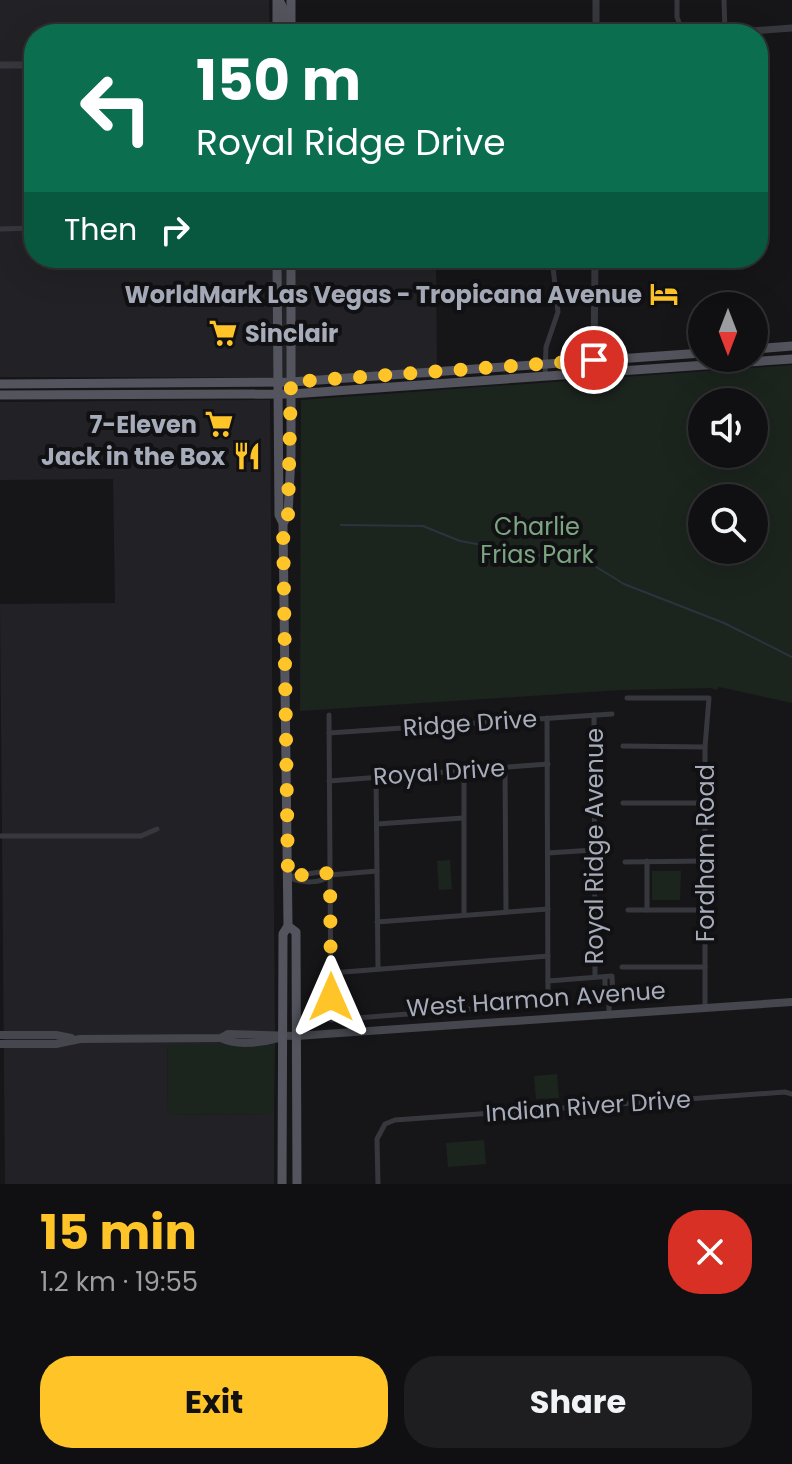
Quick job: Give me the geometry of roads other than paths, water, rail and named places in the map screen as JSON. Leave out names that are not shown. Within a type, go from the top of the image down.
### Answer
[{"type":"main road","points":[[277,24],[278,0]]},
{"type":"main road","points":[[278,0],[284,10],[284,24]]},
{"type":"main road","points":[[291,0],[291,24]]},
{"type":"main road","points":[[277,268],[279,515],[283,523],[288,877],[288,926],[283,934],[282,1184]]},
{"type":"main road","points":[[283,523],[288,515],[290,268]]},
{"type":"main road","points":[[0,395],[277,395],[789,359],[789,347],[768,348]]},
{"type":"main road","points":[[681,354],[682,367]]},
{"type":"main road","points":[[0,384],[291,382],[688,354]]},
{"type":"main road","points":[[468,370],[469,382]]},
{"type":"main road","points":[[140,395],[147,389],[185,389],[199,383]]},
{"type":"main road","points":[[288,926],[296,932],[297,1184]]},
{"type":"main road","name":"West Harmon Avenue","points":[[0,1035],[56,1035],[80,1039],[221,1038],[228,1034],[282,1037],[792,1002]]},
{"type":"main road","name":"West Harmon Avenue","points":[[0,1044],[56,1044],[80,1039]]},
{"type":"street","points":[[596,0],[596,24]]},
{"type":"street","points":[[677,0],[679,24]]},
{"type":"street","points":[[724,0],[725,24]]},
{"type":"street","points":[[768,30],[792,28]]},
{"type":"street","points":[[0,65],[24,65]]},
{"type":"street","points":[[0,229],[24,228]]},
{"type":"street","points":[[545,377],[546,347],[558,312],[558,289],[552,268]]},
{"type":"street","points":[[594,373],[595,268]]},
{"type":"street","name":"Fordham Road","points":[[627,698],[709,698],[705,747],[705,1007]]},
{"type":"street","name":"Ridge Drive","points":[[329,733],[612,714]]},
{"type":"street","points":[[329,715],[331,1020],[548,1003],[547,718]]},
{"type":"street","name":"Royal Ridge Avenue","points":[[594,715],[595,977],[608,976],[605,998],[609,1003],[609,1014]]},
{"type":"street","points":[[623,746],[705,747]]},
{"type":"street","name":"Royal Drive","points":[[329,781],[548,764]]},
{"type":"street","points":[[505,767],[506,912]]},
{"type":"street","points":[[464,771],[464,915]]},
{"type":"street","points":[[376,777],[378,969]]},
{"type":"street","points":[[623,803],[705,803]]},
{"type":"street","points":[[377,824],[464,818]]},
{"type":"street","points":[[0,836],[141,836],[157,829]]},
{"type":"street","points":[[548,853],[594,850]]},
{"type":"street","points":[[647,861],[647,910]]},
{"type":"street","points":[[625,862],[705,861]]},
{"type":"street","points":[[288,877],[300,882],[324,880],[330,875],[377,871]]},
{"type":"street","points":[[377,922],[548,909]]},
{"type":"street","points":[[628,910],[705,910]]},
{"type":"street","points":[[331,973],[548,956]]},
{"type":"street","points":[[622,967],[706,967]]},
{"type":"street","points":[[548,981],[595,977]]},
{"type":"street","name":"Indian River Drive","points":[[378,1184],[377,1139],[385,1124],[408,1119],[785,1092],[792,1094]]},
{"type":"waterway","points":[[341,525],[423,526],[460,541],[593,565],[624,584],[724,623],[792,657]]},
{"type":"place","name":"WorldMark Las Vegas - Tropicana Avenue","points":[[664,294]]},
{"type":"place","name":"Sinclair","points":[[223,333]]},
{"type":"place","name":"7-Eleven","points":[[219,424]]},
{"type":"place","name":"Jack in the Box","points":[[247,456]]},
{"type":"park label","name":"Charlie Frias Park","points":[[537,540]]}]
